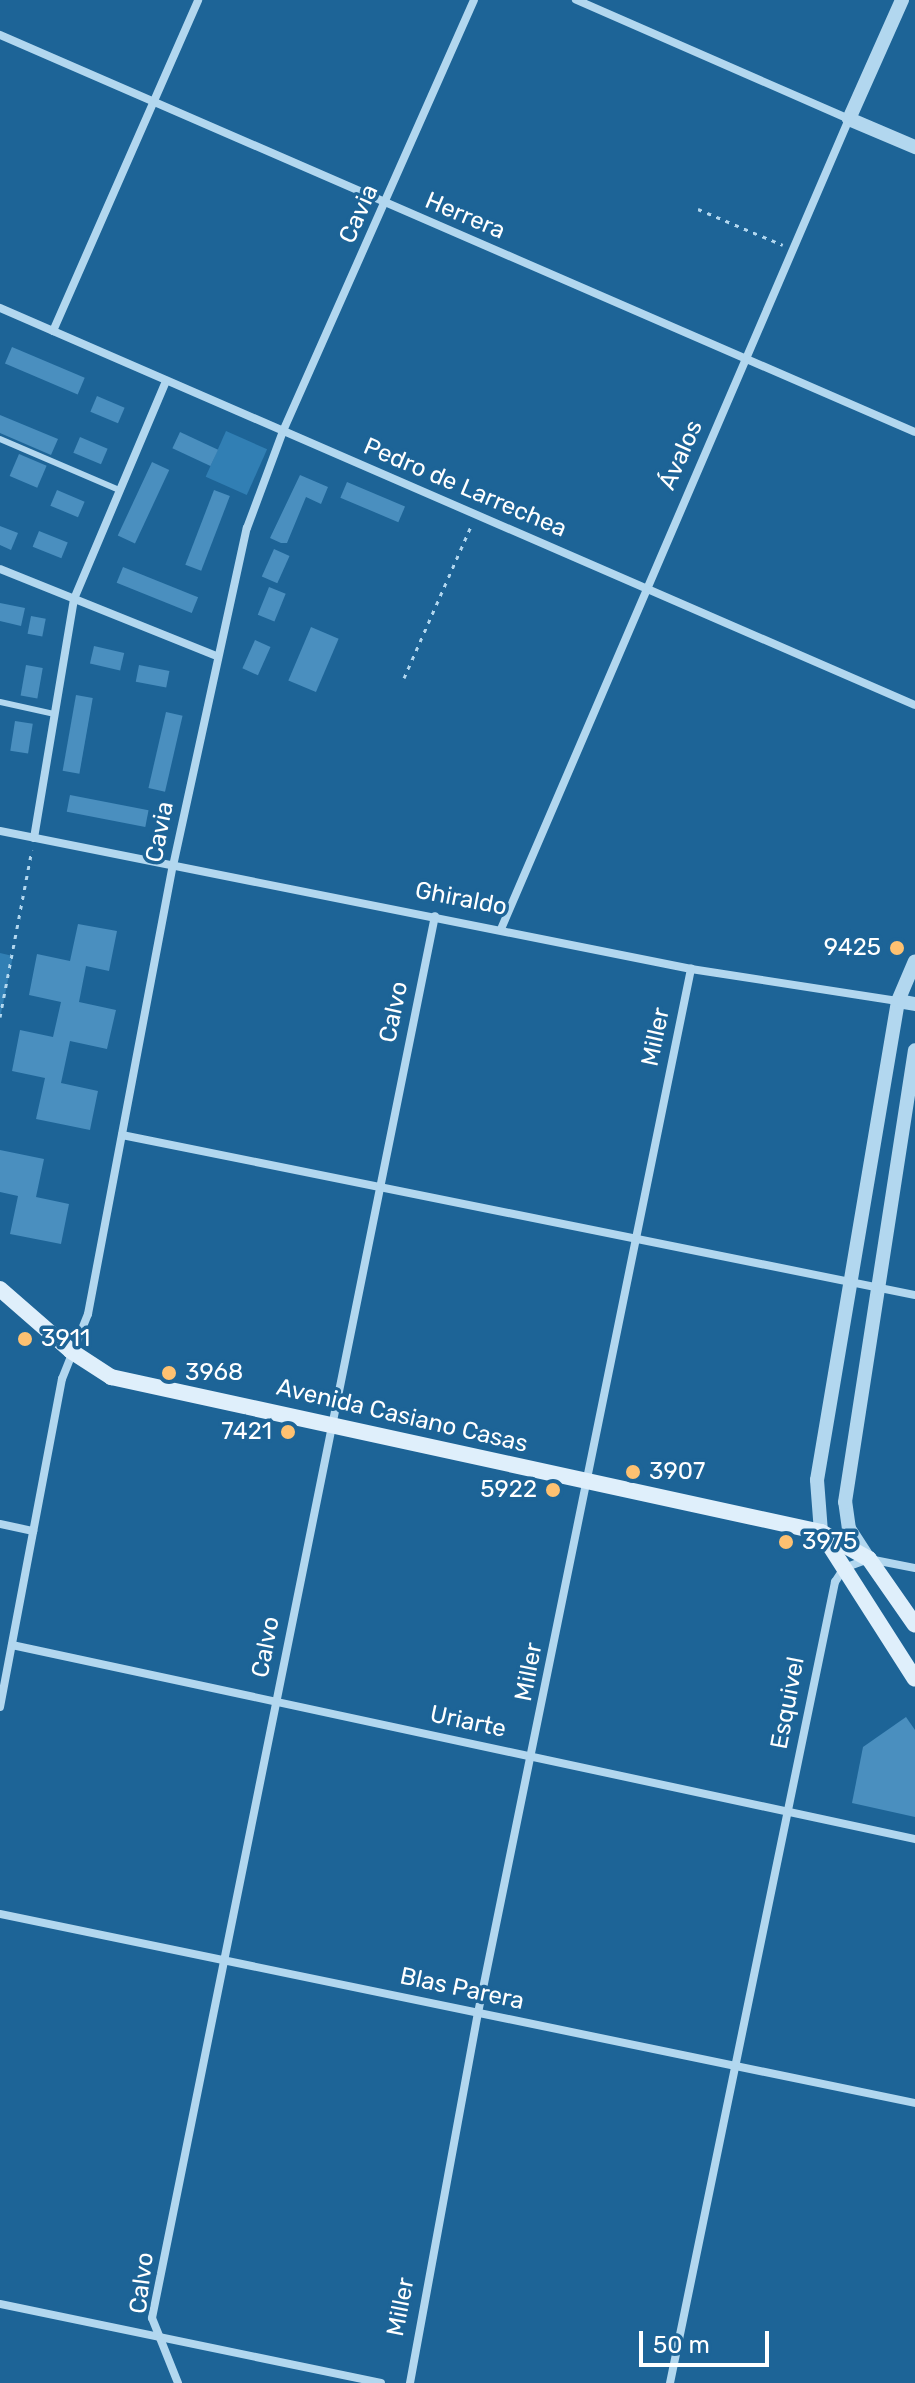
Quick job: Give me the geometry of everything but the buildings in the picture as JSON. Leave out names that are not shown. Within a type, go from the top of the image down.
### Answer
[{"type":"main road","name":"Avenida Casiano Casas","points":[[0,1289],[71,1351],[111,1377],[821,1532],[869,1559],[915,1625]]},
{"type":"main road","points":[[821,1532],[915,1679]]},
{"type":"street","points":[[53,331],[198,0]]},
{"type":"street","name":"Cavia","points":[[0,1707],[71,1351],[88,1314],[173,866],[216,656],[247,528],[283,431],[387,203],[474,0]]},
{"type":"street","points":[[576,0],[915,147]]},
{"type":"street","name":"Ávalos","points":[[501,929],[902,0]]},
{"type":"street","name":"Herrera","points":[[0,35],[915,432]]},
{"type":"street","name":"Pedro de Larrechea","points":[[0,308],[915,705]]},
{"type":"street","points":[[34,838],[74,599],[166,381]]},
{"type":"street","points":[[0,569],[216,656]]},
{"type":"street","name":"Ghiraldo","points":[[0,831],[691,969],[915,1004]]},
{"type":"street","name":"Calvo","points":[[178,2383],[152,2318],[435,916]]},
{"type":"street","points":[[821,1532],[817,1480],[898,1001],[915,961]]},
{"type":"street","name":"Miller","points":[[410,2383],[478,2013],[533,1756],[634,1240],[691,969]]},
{"type":"street","points":[[869,1559],[849,1529],[845,1502],[915,1050]]},
{"type":"street","points":[[122,1135],[915,1295]]},
{"type":"street","points":[[0,1524],[33,1531]]},
{"type":"street","points":[[844,1568],[869,1559],[915,1568]]},
{"type":"street","name":"Esquivel","points":[[670,2383],[738,2066],[835,1582],[844,1568]]},
{"type":"street","name":"Uriarte","points":[[12,1645],[915,1839]]},
{"type":"street","name":"Blas Parera","points":[[0,1914],[915,2103]]},
{"type":"street","points":[[0,2304],[381,2383]]},
{"type":"lane","points":[[0,439],[119,490]]},
{"type":"lane","points":[[0,702],[54,714]]},
{"type":"path","points":[[698,209],[793,249]]},
{"type":"path","points":[[404,678],[476,515]]},
{"type":"path","points":[[0,1017],[34,838]]},
{"type":"shaded area","points":[[226,431],[267,449],[247,495],[206,477]]},
{"type":"shaded area","points":[[0,953],[13,956],[0,1018]]},
{"type":"place","name":"9425","points":[[897,948]]},
{"type":"place","name":"3911","points":[[25,1339]]},
{"type":"place","name":"3968","points":[[169,1373]]},
{"type":"place","name":"7421","points":[[288,1432]]},
{"type":"place","name":"3907","points":[[633,1472]]},
{"type":"place","name":"5922","points":[[553,1490]]},
{"type":"place","name":"3975","points":[[786,1542]]}]
